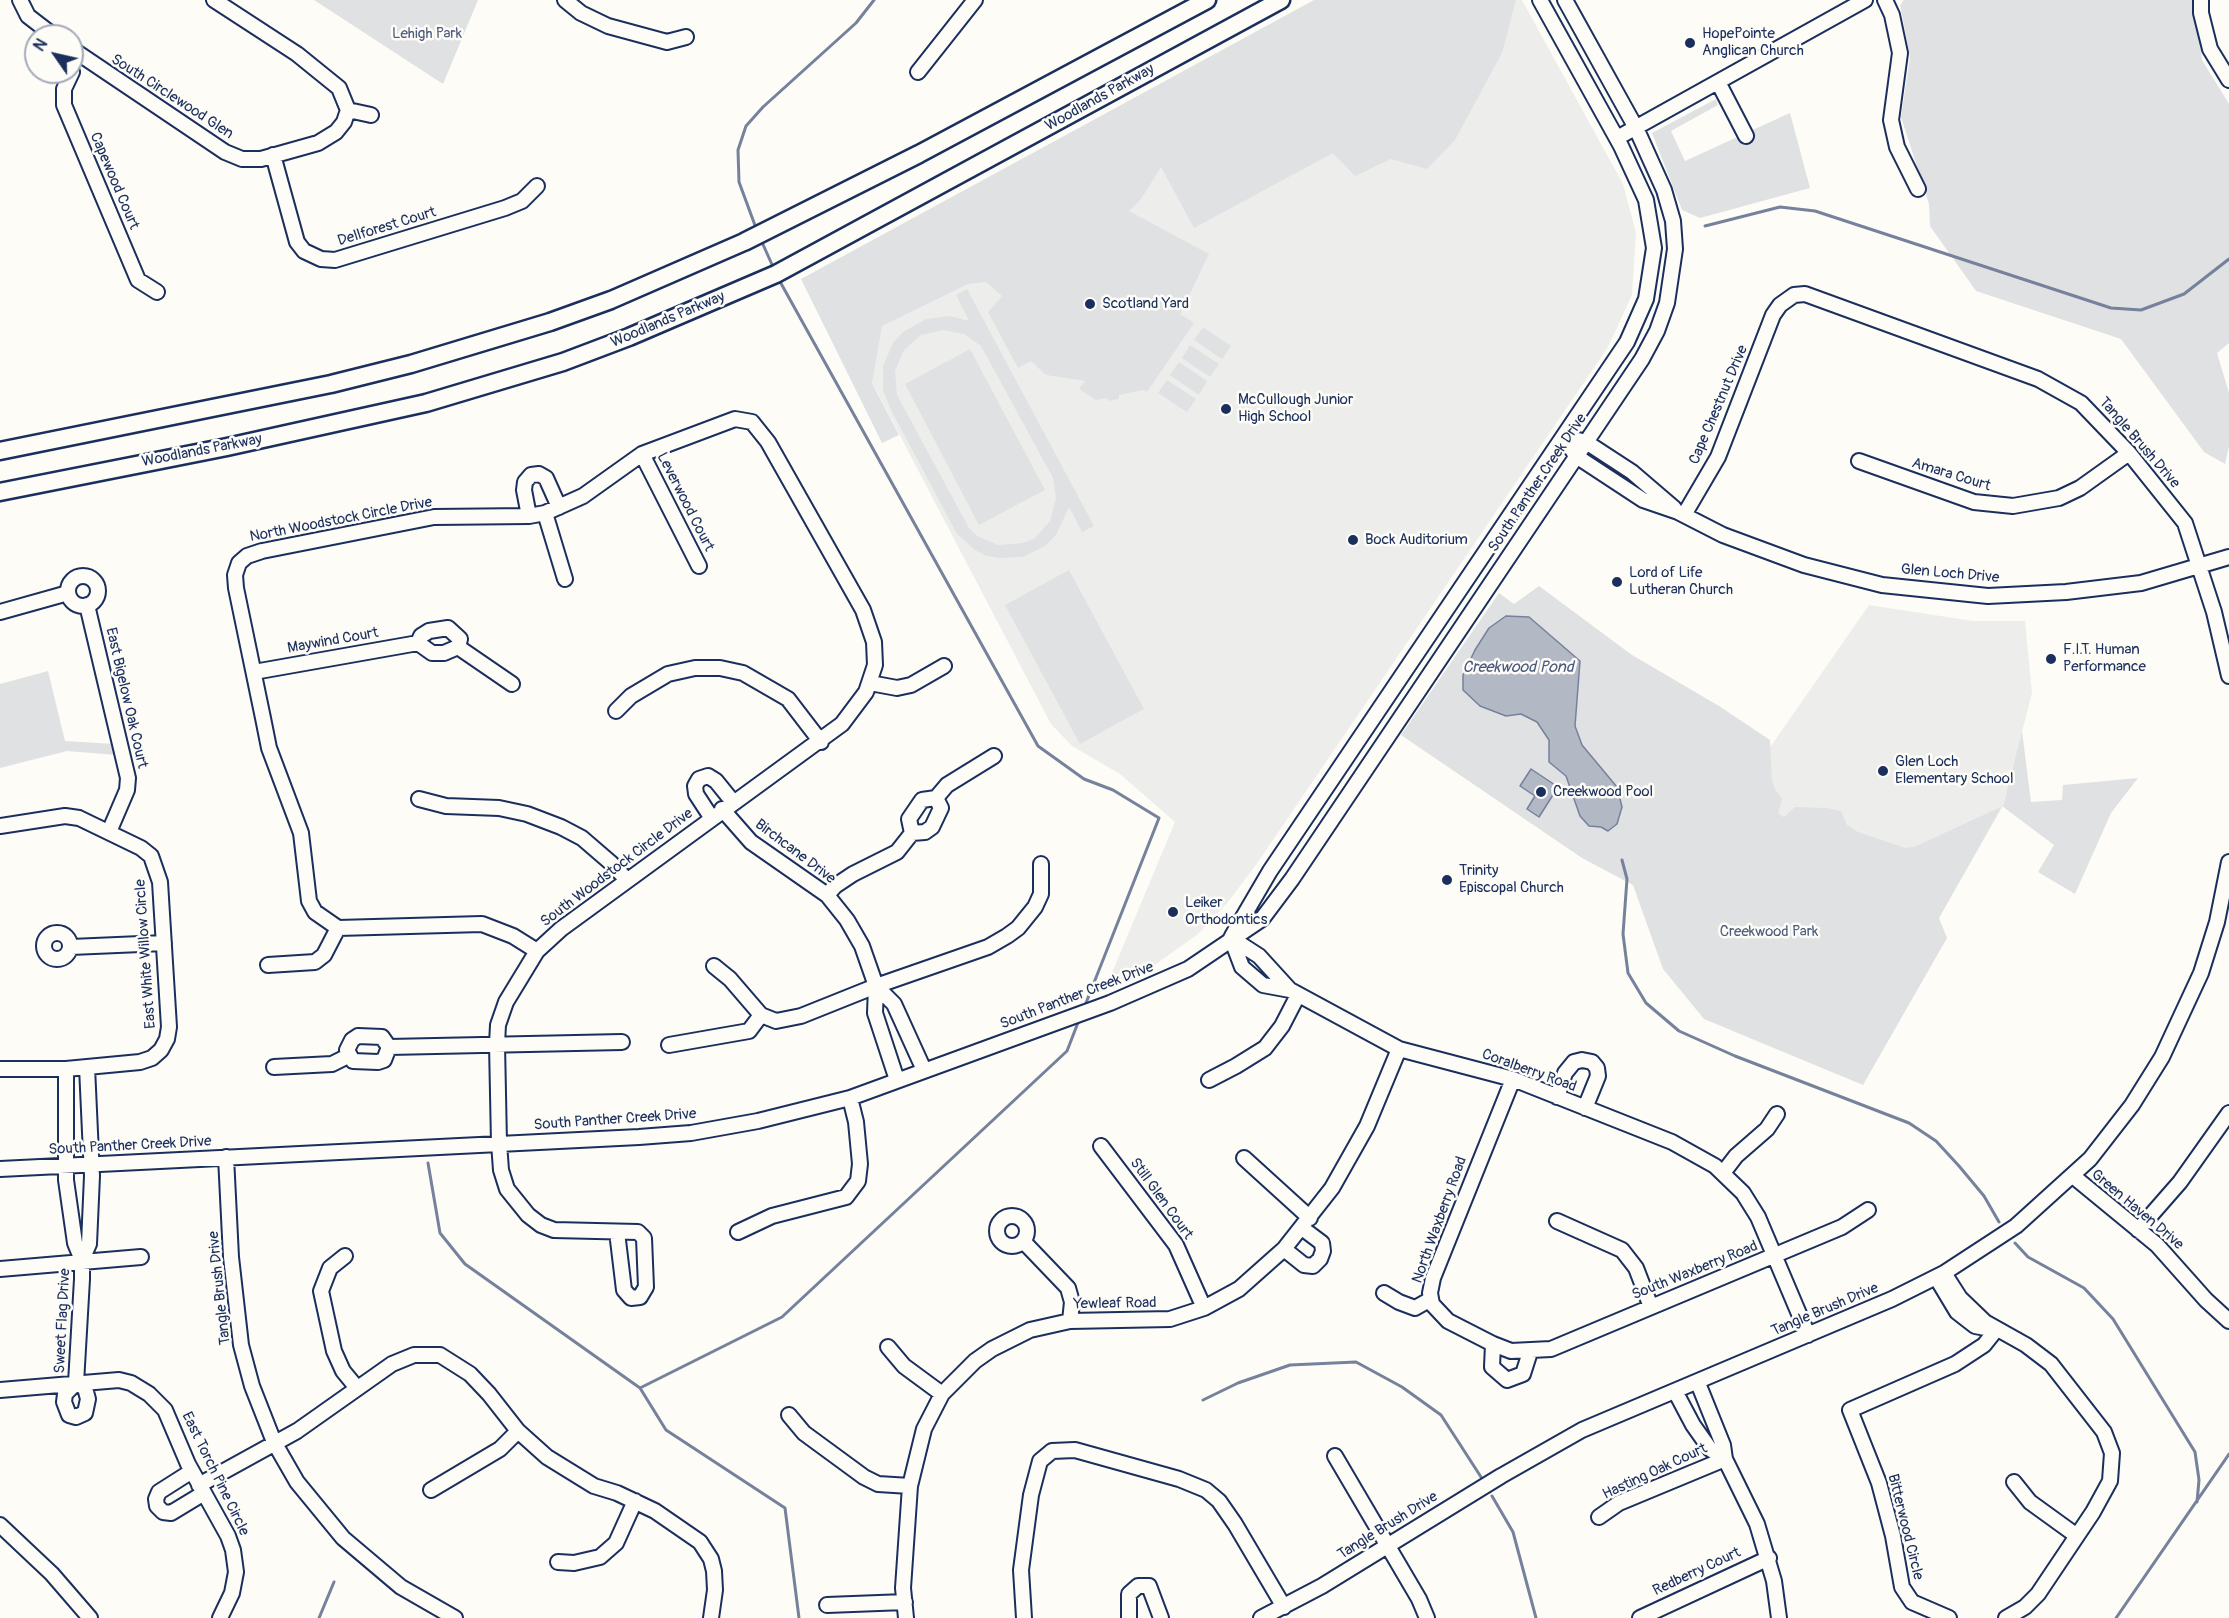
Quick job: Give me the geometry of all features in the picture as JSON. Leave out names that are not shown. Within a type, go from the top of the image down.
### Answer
[{"type":"main road","points":[[0,451],[287,393],[411,364],[550,322],[611,300],[744,242],[919,154],[1207,0]]},
{"type":"main road","name":"Woodlands Parkway","points":[[0,492],[227,447],[426,403],[563,362],[669,321],[795,264],[1281,0]]},
{"type":"street","points":[[20,0],[28,16],[38,24]]},
{"type":"street","points":[[214,0],[297,54],[339,88],[348,110],[371,114]]},
{"type":"street","points":[[565,0],[581,13],[608,26],[667,42],[687,37]]},
{"type":"street","points":[[918,72],[975,0]]},
{"type":"street","name":"South Panther Creek Drive","points":[[1231,938],[1270,871],[1627,342],[1646,299],[1654,248],[1646,200],[1617,138],[1540,0]]},
{"type":"street","name":"South Panther Creek Drive","points":[[0,1169],[691,1133],[779,1117],[850,1098],[1079,1015],[1188,969],[1262,919],[1292,879],[1642,359],[1657,331],[1667,303],[1673,276],[1673,220],[1661,181],[1636,128],[1565,0]]},
{"type":"street","points":[[1617,138],[1865,0]]},
{"type":"street","points":[[1885,0],[1892,15],[1900,53],[1891,120],[1897,147],[1918,189]]},
{"type":"street","points":[[2201,0],[2201,13],[2210,49],[2229,80]]},
{"type":"street","name":"South Circlewood Glen","points":[[84,58],[225,152],[242,159],[273,155],[330,137],[344,122],[348,110]]},
{"type":"street","points":[[1718,82],[1746,136]]},
{"type":"street","name":"Capewood Court","points":[[66,84],[64,105],[138,280],[157,292]]},
{"type":"street","name":"Dellforest Court","points":[[273,155],[297,242],[304,251],[321,259],[335,260],[505,208],[522,201],[537,186]]},
{"type":"street","name":"Tangle Brush Drive","points":[[1780,304],[1794,295],[1805,294],[2038,380],[2081,402],[2128,453],[2185,524],[2224,648],[2229,676]]},
{"type":"street","name":"Cape Chestnut Drive","points":[[1681,514],[1718,457],[1770,321],[1780,304]]},
{"type":"street","name":"North Woodstock Circle Drive","points":[[254,672],[236,575],[239,563],[247,556],[262,551],[434,517],[529,516],[545,513],[583,496],[642,454],[735,419],[752,422]]},
{"type":"street","name":"South Woodstock Circle Drive","points":[[617,1232],[573,1232],[554,1230],[541,1225],[515,1202],[507,1189],[501,1170],[499,1143],[497,1044],[498,1025],[506,1002],[537,951],[561,929],[722,810],[821,742],[852,714],[870,683],[875,665],[875,651],[863,610],[768,442],[752,422]]},
{"type":"street","name":"Glen Loch Drive","points":[[1564,437],[1586,442],[1641,479],[1681,514]]},
{"type":"street","name":"Glen Loch Drive","points":[[1564,437],[1576,456],[1643,500],[1681,514],[1722,535],[1803,565],[1853,579],[1927,591],[1988,596],[2066,592],[2141,582],[2229,556]]},
{"type":"street","name":"Amara Court","points":[[1859,461],[1974,502],[2013,506],[2059,498],[2080,488],[2128,453]]},
{"type":"street","name":"Leverwood Court","points":[[642,454],[699,566]]},
{"type":"street","points":[[529,516],[524,490],[525,482],[531,475],[539,474],[546,478],[559,507]]},
{"type":"street","points":[[545,513],[565,579]]},
{"type":"street","name":"East Bigelow Oak Court","points":[[0,612],[68,593],[76,577],[84,576],[93,579],[98,594],[87,605],[128,778],[127,790],[109,832]]},
{"type":"street","points":[[68,593],[76,604],[87,605]]},
{"type":"street","name":"Maywind Court","points":[[418,643],[421,636],[429,630],[448,628],[460,639],[458,647]]},
{"type":"street","name":"Maywind Court","points":[[254,672],[418,643],[432,653],[444,653],[458,647]]},
{"type":"street","name":"Maywind Court","points":[[458,647],[512,684]]},
{"type":"street","points":[[870,683],[897,688],[911,685],[944,666]]},
{"type":"street","points":[[616,711],[631,696],[668,674],[695,668],[720,668],[743,673],[788,699],[821,742]]},
{"type":"street","points":[[254,672],[269,748],[301,833],[309,900],[323,919],[338,928],[438,923],[482,924],[506,932],[537,951]]},
{"type":"street","points":[[912,833],[909,819],[922,800],[936,798],[947,785],[994,756]]},
{"type":"street","points":[[826,896],[835,886],[853,874],[897,852],[912,833],[925,832],[932,827],[940,808],[936,798]]},
{"type":"street","points":[[419,799],[446,806],[499,808],[527,814],[561,826],[582,838],[627,880]]},
{"type":"street","name":"Birchcane Drive","points":[[722,810],[752,842],[826,896],[847,920],[862,946],[876,986],[874,1013],[897,1080]]},
{"type":"street","name":"East White Willow Circle","points":[[0,826],[65,816],[79,818],[141,848],[151,856],[160,882],[169,1027],[167,1039],[161,1050],[152,1058],[140,1062],[66,1069],[0,1069]]},
{"type":"street","name":"Tangle Brush Drive","points":[[1261,1618],[1322,1586],[1385,1546],[1574,1435],[1808,1335],[1940,1275],[2016,1226],[2073,1176],[2132,1106],[2176,1030],[2201,973],[2217,922],[2229,862]]},
{"type":"street","points":[[714,966],[730,979],[761,1015],[776,1022],[801,1016],[876,986],[988,947],[1018,928],[1035,907],[1041,894],[1041,864]]},
{"type":"street","points":[[268,965],[315,962],[324,955],[338,928]]},
{"type":"street","name":"Coralberry Road","points":[[1231,938],[1242,967],[1263,985],[1294,992],[1399,1049],[1513,1079],[1672,1142],[1701,1157],[1723,1173],[1751,1205],[1808,1335]]},
{"type":"street","name":"Coralberry Road","points":[[1231,938],[1259,956],[1294,992]]},
{"type":"street","points":[[71,947],[164,943]]},
{"type":"street","name":"Birchcane Drive","points":[[876,986],[894,1004],[924,1070]]},
{"type":"street","points":[[1209,1080],[1265,1048],[1282,1026],[1294,992]]},
{"type":"street","points":[[669,1046],[749,1031],[761,1015]]},
{"type":"street","points":[[358,1036],[382,1037],[389,1047],[384,1060],[378,1062],[362,1063],[353,1061],[348,1056],[348,1045],[358,1036]]},
{"type":"street","points":[[389,1047],[622,1042]]},
{"type":"street","name":"Yewleaf Road","points":[[906,1618],[910,1486],[924,1429],[942,1394],[961,1374],[992,1349],[1030,1330],[1070,1320],[1154,1321],[1170,1319],[1204,1308],[1239,1289],[1284,1249],[1306,1223],[1356,1149],[1399,1049]]},
{"type":"street","points":[[274,1066],[332,1064],[348,1056]]},
{"type":"street","points":[[1557,1097],[1565,1073],[1574,1062],[1582,1060],[1592,1062],[1597,1068],[1598,1076],[1585,1108]]},
{"type":"street","name":"Sweet Flag Drive","points":[[76,1383],[82,1260],[89,1244],[90,1164],[87,1067]]},
{"type":"street","name":"Sweet Flag Drive","points":[[66,1069],[67,1165],[75,1243],[82,1260]]},
{"type":"street","name":"North Waxberry Road","points":[[1511,1351],[1448,1321],[1439,1314],[1431,1299],[1433,1278],[1513,1079]]},
{"type":"street","points":[[738,1232],[772,1216],[846,1197],[858,1181],[860,1164],[856,1122],[850,1098]]},
{"type":"street","points":[[2138,1230],[2180,1182],[2229,1113]]},
{"type":"street","points":[[1723,1173],[1736,1155],[1767,1129],[1777,1114]]},
{"type":"street","name":"Still Glen Court","points":[[1101,1146],[1176,1245],[1204,1308]]},
{"type":"street","name":"Tangle Brush Drive","points":[[226,1157],[231,1257],[241,1345],[252,1386],[274,1442],[297,1482],[349,1544],[402,1587],[455,1618]]},
{"type":"street","points":[[1244,1158],[1306,1223],[1322,1243],[1323,1251],[1320,1259],[1313,1266],[1304,1265],[1284,1249]]},
{"type":"street","name":"Green Haven Drive","points":[[2073,1176],[2157,1245],[2227,1316]]},
{"type":"street","name":"South Waxberry Road","points":[[1511,1351],[1530,1352],[1551,1349],[1570,1342],[1842,1227],[1868,1210]]},
{"type":"street","points":[[1557,1221],[1622,1250],[1636,1268],[1651,1306]]},
{"type":"street","points":[[1023,1241],[1068,1288],[1072,1302],[1070,1320]]},
{"type":"street","points":[[345,1256],[330,1268],[321,1291],[334,1352],[343,1371],[357,1388]]},
{"type":"street","points":[[0,1269],[82,1260],[141,1257]]},
{"type":"street","points":[[1940,1275],[1957,1312],[1975,1326],[1996,1330],[2026,1345],[2051,1364],[2104,1432],[2112,1453],[2110,1480],[2077,1536],[2038,1594],[2025,1607],[2006,1618]]},
{"type":"street","points":[[1384,1293],[1415,1308],[1431,1299]]},
{"type":"street","name":"Bitterwood Circle","points":[[1949,1618],[1912,1602],[1902,1587],[1893,1536],[1879,1483],[1850,1410],[1955,1364],[1984,1345],[1996,1330]]},
{"type":"street","points":[[1493,1344],[1492,1367],[1507,1380],[1523,1374],[1530,1352]]},
{"type":"street","points":[[888,1347],[904,1366],[942,1394]]},
{"type":"street","points":[[192,1471],[159,1492],[156,1499],[157,1506],[163,1512],[171,1513],[201,1489],[274,1442],[326,1413],[357,1388],[403,1359],[427,1354],[440,1355],[470,1374],[518,1431],[565,1470],[594,1486],[635,1501],[674,1522],[700,1542],[711,1559],[714,1571],[715,1590],[711,1618]]},
{"type":"street","name":"East Torch Pine Circle","points":[[0,1390],[119,1380],[131,1383],[149,1394],[165,1410],[192,1471],[233,1550],[236,1572],[232,1593],[220,1618]]},
{"type":"street","points":[[1698,1383],[1723,1445],[1725,1459],[1744,1492],[1769,1558],[1779,1618]]},
{"type":"street","points":[[1675,1391],[1693,1425],[1710,1449],[1725,1459]]},
{"type":"street","points":[[789,1415],[804,1433],[864,1478],[878,1484],[910,1486]]},
{"type":"street","points":[[431,1490],[500,1449],[518,1431]]},
{"type":"street","points":[[1024,1618],[1021,1570],[1031,1495],[1040,1461],[1052,1451],[1075,1450],[1179,1479],[1206,1490],[1219,1501],[1235,1524],[1284,1607]]},
{"type":"street","points":[[1335,1456],[1385,1546],[1419,1599],[1427,1618]]},
{"type":"street","name":"Hasting Oak Court","points":[[1599,1517],[1619,1503],[1725,1459]]},
{"type":"street","points":[[2014,1482],[2031,1502],[2077,1536]]},
{"type":"street","points":[[558,1562],[574,1563],[600,1557],[616,1543],[635,1501]]},
{"type":"street","points":[[0,1525],[52,1574],[90,1618]]},
{"type":"street","name":"Redberry Court","points":[[1640,1618],[1769,1558]]},
{"type":"street","points":[[1129,1618],[1127,1611],[1129,1594],[1138,1586],[1149,1586],[1161,1618]]},
{"type":"street","points":[[827,1605],[905,1602]]},
{"type":"shaded area","name":"McCullough Junior High School","points":[[1504,0],[1522,0],[1623,184],[1636,233],[1632,295],[1608,347],[1258,862],[1228,902],[1198,934],[1145,972],[1106,987],[1175,822],[1120,774],[1072,746],[1051,724],[820,283]]},
{"type":"shaded area","name":"Glen Loch Elementary School","points":[[1869,605],[1973,621],[2025,621],[2032,693],[2003,806],[1939,918],[1741,789]]},
{"type":"green space","name":"Lehigh Park","points":[[314,0],[478,0],[443,84]]},
{"type":"green space","points":[[1314,0],[1516,0],[1502,53],[1455,140],[1427,169],[1391,159],[1355,176],[1333,153],[1194,228],[1161,167],[1141,199],[1129,211],[1209,254],[1180,314],[1194,323],[1147,392],[1143,390],[1119,395],[1119,399],[1108,401],[1107,398],[1096,400],[1079,389],[1085,381],[1046,375],[1031,361],[1018,368],[988,312],[1002,296],[986,282],[968,284],[882,326],[872,383],[899,435],[882,443],[801,279]]},
{"type":"green space","points":[[1904,0],[2196,0],[2202,60],[2229,104],[2229,343],[2217,353],[2229,393],[2229,446],[2225,464],[2204,452],[2121,339],[1976,291],[1930,226],[1929,204],[1901,117],[1910,57],[1900,5]]},
{"type":"green space","points":[[1716,99],[1718,105],[1671,131],[1685,161],[1790,113],[1810,188],[1700,218],[1682,210],[1652,133]]},
{"type":"green space","points":[[967,289],[1094,526],[1082,532],[1069,507],[1056,535],[1045,546],[1023,557],[986,556],[975,550],[957,534],[891,410],[883,390],[883,366],[893,343],[903,332],[926,319],[950,316],[969,321],[956,295]],"holes":[[[943,330],[964,334],[981,346],[1053,478],[1056,499],[1050,521],[1035,538],[1023,543],[998,545],[977,536],[969,528],[897,395],[895,371],[904,350],[921,335]]]},
{"type":"green space","points":[[1203,327],[1231,346],[1222,359],[1194,340]]},
{"type":"green space","points":[[1190,345],[1219,364],[1210,377],[1182,358]]},
{"type":"green space","points":[[970,349],[1045,490],[979,525],[905,384]]},
{"type":"green space","points":[[1179,362],[1207,381],[1199,395],[1170,375]]},
{"type":"green space","points":[[1167,380],[1196,399],[1187,412],[1158,393]]},
{"type":"green space","points":[[1069,570],[1144,709],[1080,744],[1005,605]]},
{"type":"green space","name":"Creekwood Park","points":[[1539,586],[1632,655],[1719,706],[1770,740],[1772,780],[1782,799],[1778,813],[1784,817],[1795,807],[1841,811],[1847,825],[1858,832],[1905,848],[1914,847],[2002,807],[1939,918],[1947,938],[1863,1085],[1704,1019],[1663,969],[1633,885],[1582,858],[1401,735],[1499,593],[1514,604]]},
{"type":"green space","points":[[48,671],[65,741],[114,744],[117,755],[67,751],[0,768],[0,684]]},
{"type":"green space","points":[[2022,731],[2031,802],[2062,800],[2063,785],[2138,778],[2111,813],[2075,894],[2038,872],[2054,845],[2002,806]]},
{"type":"water","name":"Creekwood Pond","points":[[1506,616],[1529,617],[1580,661],[1575,726],[1582,745],[1617,787],[1622,807],[1617,824],[1608,831],[1601,827],[1589,826],[1580,816],[1566,776],[1549,762],[1549,740],[1537,722],[1521,714],[1506,716],[1480,706],[1463,690],[1463,675],[1475,650],[1489,628]]},
{"type":"water","name":"Creekwood Pool","points":[[1531,769],[1558,787],[1539,817],[1527,809],[1535,796],[1520,786]]},
{"type":"waterway","points":[[756,228],[739,182],[738,150],[746,126],[763,107],[856,23],[874,0]]},
{"type":"waterway","points":[[1705,226],[1780,207],[1815,211],[2111,308],[2141,310],[2184,294],[2229,259]]},
{"type":"waterway","points":[[761,240],[774,269]]},
{"type":"waterway","points":[[778,278],[1038,746],[1084,779],[1113,790],[1159,818],[1084,1008]]},
{"type":"waterway","points":[[1622,860],[1627,879],[1623,934],[1628,973],[1646,1003],[1679,1031],[1735,1056],[1909,1123],[1936,1141],[1959,1166],[1984,1196],[1999,1222]]},
{"type":"waterway","points":[[428,1163],[440,1233],[465,1264],[640,1388],[782,1317],[1067,1051],[1079,1020]]},
{"type":"waterway","points":[[2015,1243],[2028,1257],[2084,1288],[2113,1319],[2195,1452],[2199,1480],[2197,1502]]},
{"type":"waterway","points":[[1203,1400],[1238,1383],[1290,1365],[1356,1362],[1402,1387],[1441,1415],[1481,1477]]},
{"type":"waterway","points":[[640,1388],[666,1430],[785,1508],[799,1618]]},
{"type":"waterway","points":[[2116,1618],[2229,1454]]},
{"type":"waterway","points":[[1492,1496],[1513,1532],[1536,1618]]},
{"type":"waterway","points":[[319,1618],[334,1582]]},
{"type":"place","name":"HopePointe Anglican Church","points":[[1690,43]]},
{"type":"place","name":"Scotland Yard","points":[[1090,304]]},
{"type":"place","name":"McCullough Junior High School","points":[[1226,409]]},
{"type":"place","name":"Bock Auditorium","points":[[1353,540]]},
{"type":"place","name":"Lord of Life Lutheran Church","points":[[1617,582]]},
{"type":"place","name":"F.I.T. Human Performance","points":[[2051,659]]},
{"type":"place","name":"Glen Loch Elementary School","points":[[1883,771]]},
{"type":"place","name":"Creekwood Pool","points":[[1541,792]]},
{"type":"place","name":"Trinity Episcopal Church","points":[[1447,880]]},
{"type":"place","name":"Leiker Orthodontics","points":[[1173,912]]}]
